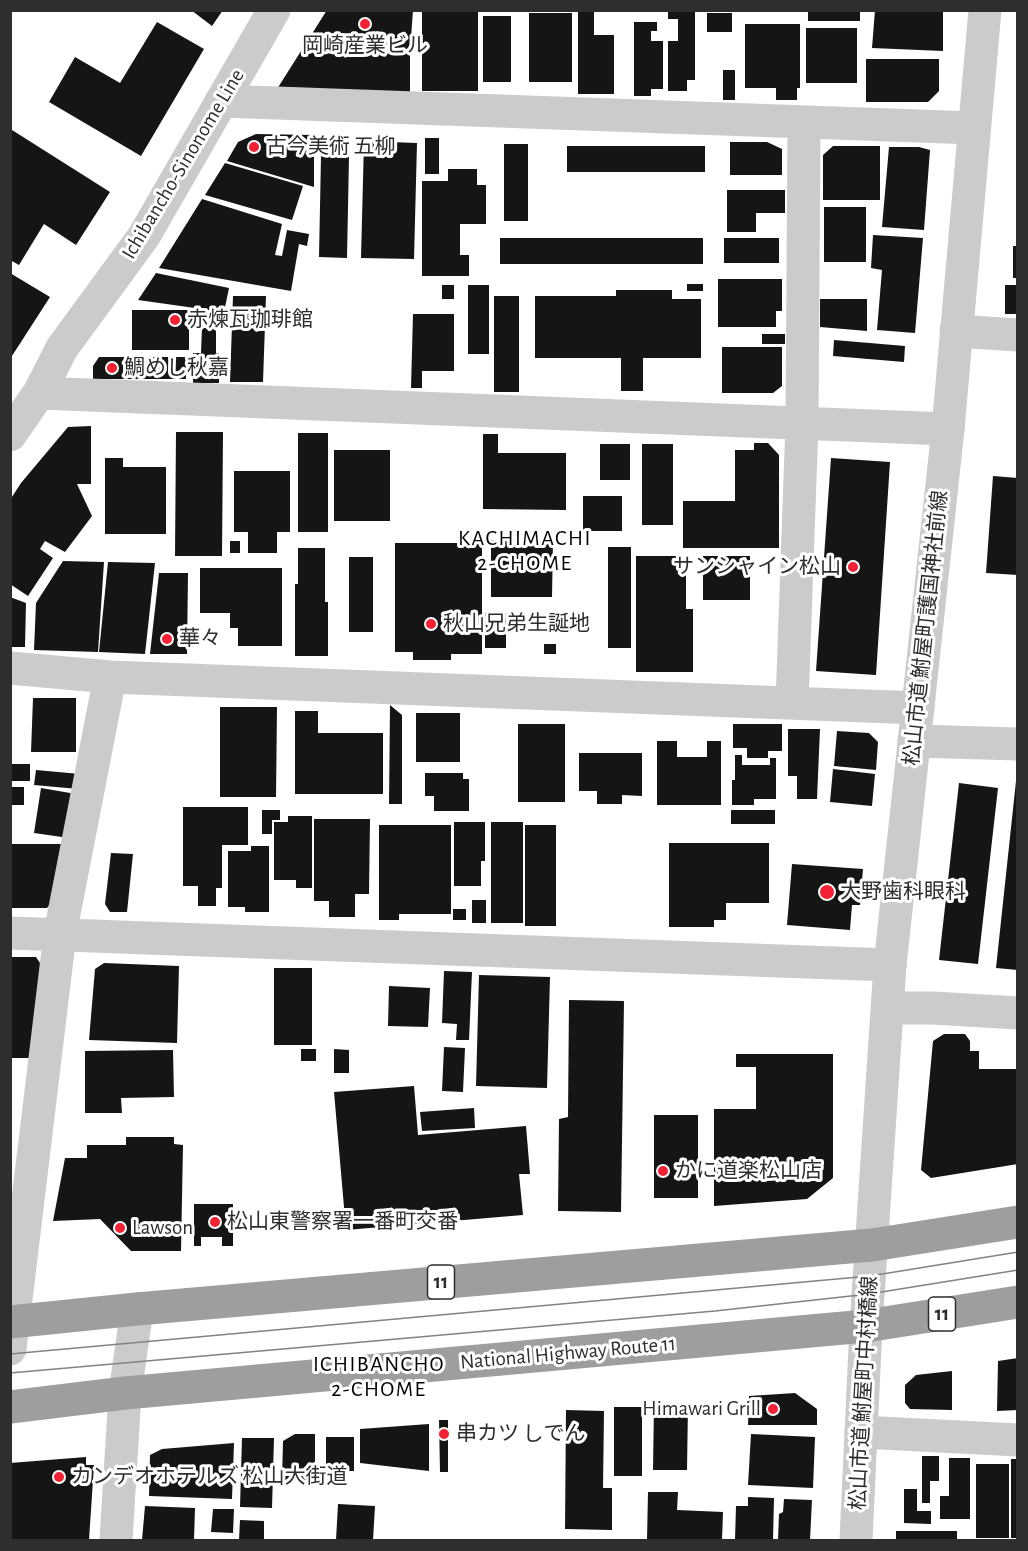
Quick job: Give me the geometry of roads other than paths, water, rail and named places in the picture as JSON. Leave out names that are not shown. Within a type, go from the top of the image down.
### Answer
[{"type":"highway","name":"11","points":[[12,1331],[137,1309],[872,1245],[1017,1222]]},
{"type":"highway","name":"National Highway Route 11","points":[[10,1407],[125,1393],[866,1326],[1017,1302]]},
{"type":"street","name":"Ichibancho-Sinonome Line","points":[[10,435],[39,393],[62,348],[144,236],[274,10]]},
{"type":"street","name":"松山市道 鮒屋町護国神社前線","points":[[872,1245],[890,965],[948,429],[986,10]]},
{"type":"street","points":[[221,101],[974,128]]},
{"type":"street","points":[[792,703],[802,423],[804,122]]},
{"type":"street","points":[[956,331],[1017,335]]},
{"type":"street","points":[[39,393],[948,429]]},
{"type":"street","points":[[10,668],[110,677],[918,708]]},
{"type":"street","points":[[12,1331],[60,934],[110,677]]},
{"type":"street","points":[[914,741],[1017,744]]},
{"type":"street","points":[[10,933],[890,965]]},
{"type":"street","points":[[888,1008],[1017,1013]]},
{"type":"street","name":"松山市道 鮒屋町中村橋線","points":[[856,1540],[872,1245]]},
{"type":"street","points":[[116,1540],[125,1393],[137,1309]]},
{"type":"street","points":[[861,1432],[1017,1440]]},
{"type":"tram line","points":[[10,1354],[870,1276],[1018,1252]]},
{"type":"tram line","points":[[10,1373],[715,1311],[869,1294],[1018,1270]]},
{"type":"place","name":"岡崎産業ビル","points":[[365,24]]},
{"type":"place","name":"古今美術 五柳","points":[[254,147]]},
{"type":"place","name":"赤煉瓦珈琲館","points":[[175,320]]},
{"type":"place","name":"鯛めし秋嘉","points":[[112,368]]},
{"type":"place","name":"サンシャイン松山","points":[[853,567]]},
{"type":"place","name":"秋山兄弟生誕地","points":[[431,624]]},
{"type":"place","name":"華々","points":[[167,639]]},
{"type":"place","name":"大野歯科眼科","points":[[827,892]]},
{"type":"place","name":"かに道楽松山店","points":[[663,1171]]},
{"type":"place","name":"松山東警察署一番町交番","points":[[215,1222]]},
{"type":"place","name":"Lawson","points":[[120,1228]]},
{"type":"place","name":"Himawari Grill","points":[[773,1409]]},
{"type":"place","name":"串カツ しでん","points":[[444,1434]]},
{"type":"place","name":"カンデオホテルズ 松山大街道","points":[[59,1477]]},
{"type":"district","name":"KACHIMACHI 2-CHOME","points":[[525,550]]},
{"type":"district","name":"ICHIBANCHO 2-CHOME","points":[[379,1376]]}]
